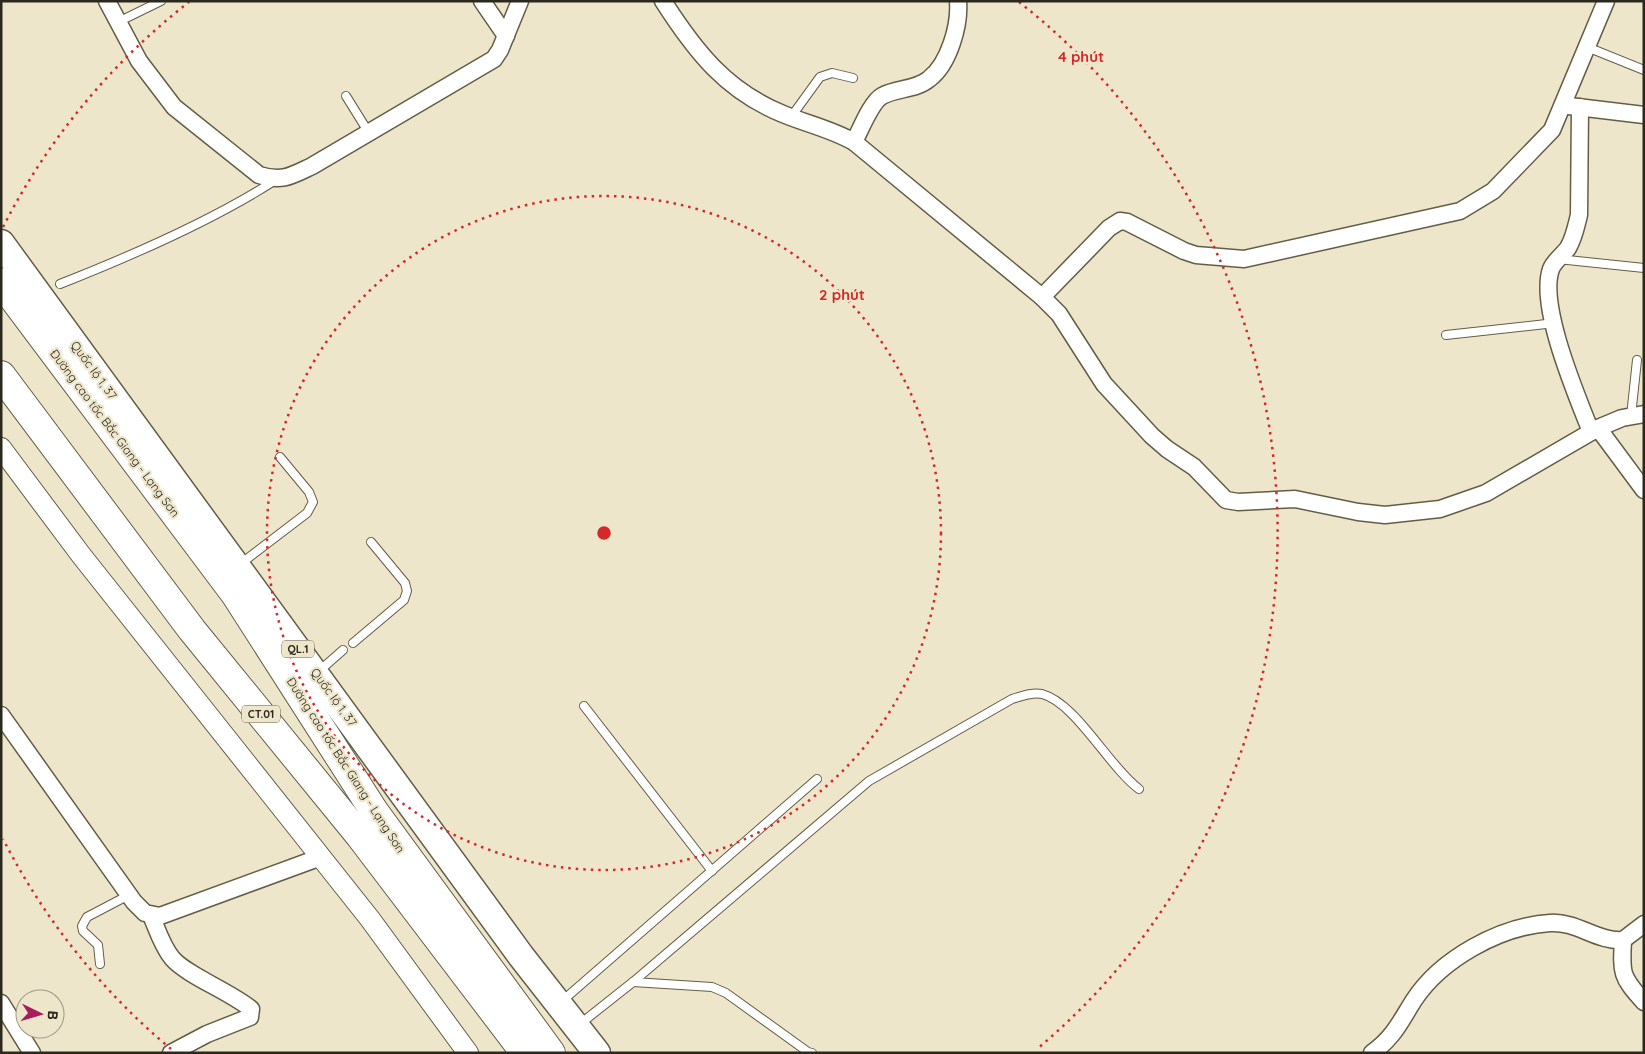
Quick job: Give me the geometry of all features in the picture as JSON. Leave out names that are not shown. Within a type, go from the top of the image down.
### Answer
[{"type":"highway","name":"Quốc lộ 1, 37","points":[[1,243],[521,956],[597,1053]]},
{"type":"highway","name":"Đường cao tốc Bắc Giang - Lạng Sơn","points":[[1,282],[235,594],[374,811],[551,1053]]},
{"type":"highway","name":"Đường cao tốc Bắc Giang - Lạng Sơn","points":[[1,375],[192,630],[360,836],[525,1053]]},
{"type":"street","points":[[107,1],[139,61],[174,107],[260,175],[275,180],[289,177],[312,166],[494,59],[506,36],[520,1]]},
{"type":"street","points":[[482,1],[506,36]]},
{"type":"street","points":[[663,1],[701,56],[724,80],[762,105],[840,134],[854,142],[1042,297],[1059,314],[1110,391],[1166,450],[1199,471],[1226,500],[1238,502],[1295,499],[1358,512],[1385,515],[1431,510],[1464,502],[1486,493],[1595,430],[1638,415]]},
{"type":"street","points":[[854,142],[875,102],[882,96],[904,90],[929,79],[942,64],[952,41],[959,10],[958,1]]},
{"type":"street","points":[[1606,1],[1587,47],[1572,106],[1579,215],[1572,240],[1552,267],[1549,279],[1551,308],[1566,370],[1595,430],[1644,490]]},
{"type":"street","points":[[1042,297],[1109,228],[1120,221],[1127,222],[1190,253],[1244,259],[1460,211],[1493,190],[1522,163],[1572,106]]},
{"type":"street","points":[[1572,106],[1644,115]]},
{"type":"street","points":[[1,448],[81,555],[370,919],[468,1053]]},
{"type":"street","points":[[1,716],[129,895],[146,913],[160,916],[321,857]]},
{"type":"street","points":[[151,915],[163,942],[179,966],[251,1009],[250,1017],[181,1050]]},
{"type":"street","points":[[1372,1053],[1387,1048],[1434,974],[1462,954],[1485,941],[1548,923],[1564,923],[1604,938],[1623,940],[1644,924]]},
{"type":"street","points":[[1623,940],[1622,963],[1624,977],[1644,1002]]},
{"type":"street","points":[[1,1003],[32,1053]]},
{"type":"lane","points":[[118,22],[161,1]]},
{"type":"lane","points":[[1587,47],[1644,70]]},
{"type":"lane","points":[[791,117],[820,77],[832,73],[853,78]]},
{"type":"lane","points":[[346,96],[369,133]]},
{"type":"lane","points":[[60,284],[140,250],[243,201],[275,180]]},
{"type":"lane","points":[[1558,260],[1644,268]]},
{"type":"lane","points":[[1446,335],[1555,323]]},
{"type":"lane","points":[[1637,360],[1638,415]]},
{"type":"lane","points":[[238,566],[307,513],[313,502],[309,492],[280,457]]},
{"type":"lane","points":[[353,642],[404,600],[407,591],[405,583],[371,542]]},
{"type":"lane","points":[[316,673],[343,650]]},
{"type":"lane","points":[[576,1027],[633,982],[869,781],[1012,699],[1026,694],[1042,694],[1056,700],[1071,713],[1108,759],[1139,789]]},
{"type":"lane","points":[[584,706],[712,871]]},
{"type":"lane","points":[[559,1004],[817,779]]},
{"type":"lane","points":[[100,964],[98,945],[83,931],[83,922],[88,917],[129,895]]},
{"type":"lane","points":[[633,982],[712,987],[812,1053]]}]
